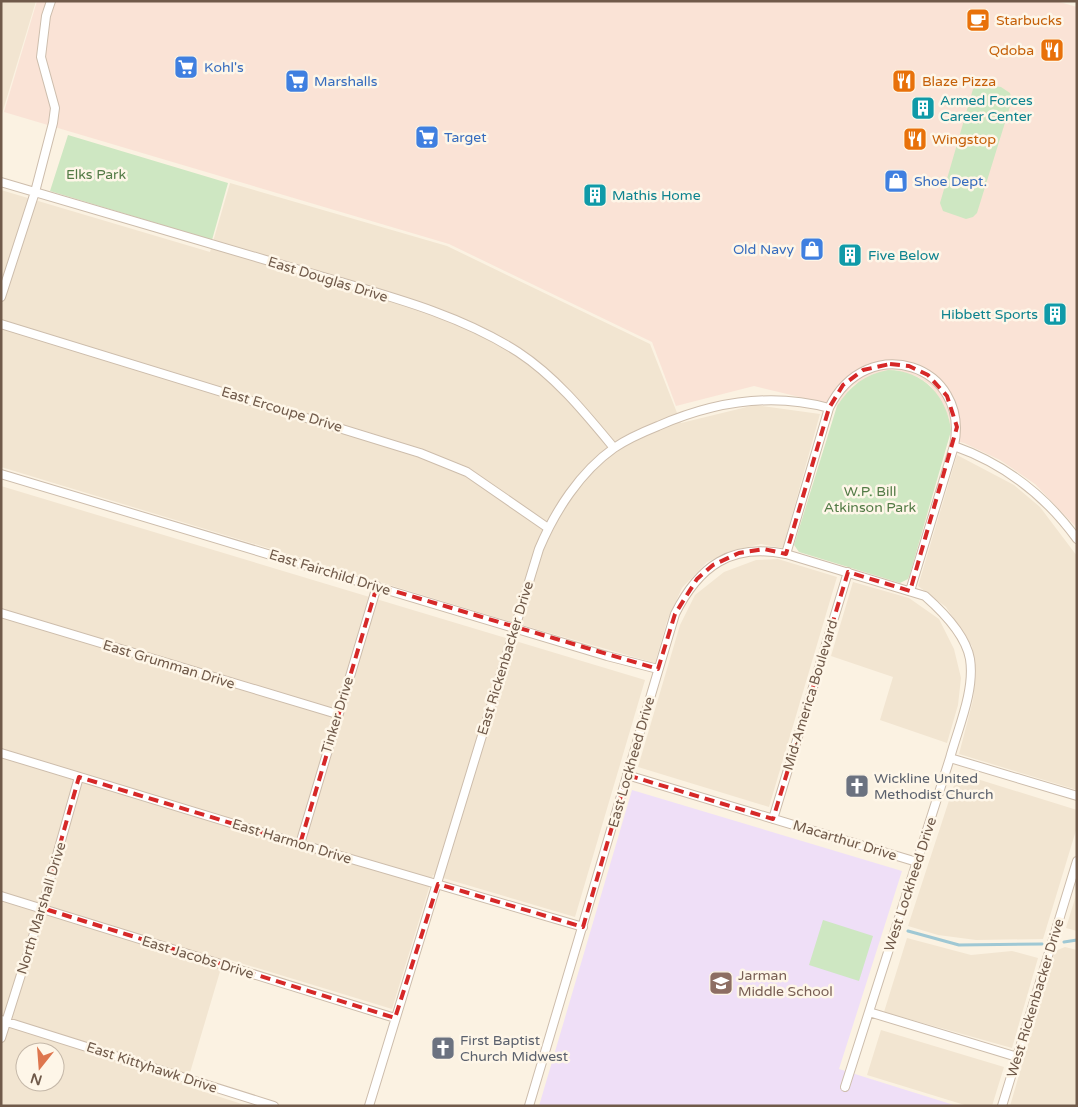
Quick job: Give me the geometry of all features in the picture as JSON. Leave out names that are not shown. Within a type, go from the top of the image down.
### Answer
[{"type":"street","points":[[1,297],[35,192],[55,108],[41,57],[46,16],[51,1]]},
{"type":"street","name":"East Douglas Drive","points":[[1,182],[370,291],[467,324],[519,353],[550,377],[578,404],[614,448]]},
{"type":"street","name":"East Ercoupe Drive","points":[[1,324],[420,453],[467,472],[548,528]]},
{"type":"street","points":[[786,554],[829,408],[843,386],[863,370],[890,364],[909,366],[934,380],[952,406],[957,427],[954,446],[910,591]]},
{"type":"street","name":"East Rickenbacker Drive","points":[[369,1106],[438,884],[514,628],[548,528],[566,499],[588,471],[614,448],[680,416],[723,404],[777,400],[796,401],[829,408]]},
{"type":"street","points":[[954,446],[985,459],[1021,480],[1044,500],[1077,539]]},
{"type":"street","name":"East Fairchild Drive","points":[[1,474],[606,656],[658,669]]},
{"type":"street","name":"East Lockheed Drive","points":[[529,1106],[658,669],[675,614],[684,596],[697,578],[713,565],[739,553],[764,549],[848,572]]},
{"type":"street","name":"West Lockheed Drive","points":[[845,1087],[950,758],[965,704],[969,683],[970,658],[958,633],[942,611],[925,596],[848,572]]},
{"type":"street","name":"Mid-America Boulevard","points":[[773,819],[848,572]]},
{"type":"street","name":"Tinker Drive","points":[[300,844],[337,714],[378,586]]},
{"type":"street","name":"East Grumman Drive","points":[[1,613],[337,714]]},
{"type":"street","name":"East Harmon Drive","points":[[1,753],[583,928]]},
{"type":"street","points":[[950,758],[1077,796]]},
{"type":"street","name":"Macarthur Drive","points":[[627,776],[917,862]]},
{"type":"street","name":"North Marshall Drive","points":[[1,1038],[4,1021],[42,908],[79,777]]},
{"type":"street","name":"West Rickenbacker Drive","points":[[1002,1106],[1077,861]]},
{"type":"street","name":"East Jacobs Drive","points":[[1,896],[395,1018]]},
{"type":"street","points":[[869,1012],[1017,1057]]},
{"type":"street","name":"East Kittyhawk Drive","points":[[4,1021],[274,1106]]},
{"type":"highlighted area","points":[[890,364],[909,366],[928,375],[947,396],[957,427],[910,591],[848,572],[773,819],[627,775],[583,927],[438,884],[395,1018],[42,908],[79,777],[300,844],[377,586],[658,669],[675,614],[697,579],[713,565],[739,553],[764,549],[786,554],[829,408],[843,385],[863,370]]},
{"type":"shaded area","points":[[1,1],[36,1],[1,117]]},
{"type":"shaded area","points":[[37,1],[1056,1],[1077,7],[1077,528],[1035,484],[1000,460],[964,443],[950,439],[949,418],[940,399],[930,385],[918,377],[896,370],[873,374],[852,386],[837,406],[754,386],[676,406],[652,342],[449,244],[4,112]]},
{"type":"shaded area","points":[[230,183],[447,246],[650,344],[681,423],[755,405],[820,414],[783,548],[761,544],[735,550],[707,562],[682,588],[667,621],[655,663],[508,621],[1,467],[1,190],[210,252]]},
{"type":"shaded area","points":[[957,455],[1014,485],[1040,507],[1077,556],[1077,790],[959,754],[973,700],[976,672],[972,646],[946,607],[918,586]]},
{"type":"shaded area","points":[[1,486],[645,680],[575,917],[433,875],[392,1009],[224,958],[186,1086],[248,1106],[1,1106]]},
{"type":"shaded area","points":[[778,559],[837,577],[769,807],[638,767],[680,625],[695,595],[724,572],[756,560]]},
{"type":"shaded area","points":[[853,582],[909,598],[939,619],[954,649],[961,678],[958,705],[947,743],[880,720],[893,677],[831,656]]},
{"type":"shaded area","points":[[958,773],[1077,810],[1077,827],[1043,939],[976,940],[938,935],[908,926]]},
{"type":"shaded area","name":"Jarman Middle School","points":[[632,790],[902,871],[839,1069],[957,1106],[539,1106]]},
{"type":"shaded area","points":[[1077,892],[1077,931],[1066,928]]},
{"type":"shaded area","points":[[907,938],[971,955],[1012,951],[1038,958],[1012,1048],[884,1012]]},
{"type":"shaded area","points":[[1065,947],[1077,950],[1077,1106],[1010,1106],[1055,951]]},
{"type":"shaded area","points":[[881,1030],[1004,1067],[992,1106],[968,1106],[867,1075]]},
{"type":"green space","points":[[979,83],[1001,87],[1010,93],[1012,100],[977,213],[973,217],[966,219],[943,211],[940,203],[973,89]]},
{"type":"green space","name":"Elks Park","points":[[68,135],[228,183],[212,240],[50,191]]},
{"type":"green space","name":"W.P. Bill Atkinson Park","points":[[888,370],[901,371],[923,380],[939,397],[945,407],[951,431],[910,574],[908,579],[900,583],[799,552],[794,545],[837,406],[847,392],[859,382],[872,374]]},
{"type":"green space","points":[[823,920],[873,936],[859,981],[809,965]]},
{"type":"waterway","points":[[908,931],[959,945],[1042,944]]},
{"type":"waterway","points":[[1064,942],[1077,940]]},
{"type":"place","name":"Starbucks","points":[[978,20]]},
{"type":"place","name":"Qdoba","points":[[1052,50]]},
{"type":"place","name":"Kohl's","points":[[186,67]]},
{"type":"place","name":"Marshalls","points":[[297,81]]},
{"type":"place","name":"Blaze Pizza","points":[[904,81]]},
{"type":"place","name":"Armed Forces Career Center","points":[[923,108]]},
{"type":"place","name":"Target","points":[[427,137]]},
{"type":"place","name":"Wingstop","points":[[915,139]]},
{"type":"place","name":"Shoe Dept.","points":[[896,181]]},
{"type":"place","name":"Mathis Home","points":[[595,195]]},
{"type":"place","name":"Old Navy","points":[[812,249]]},
{"type":"place","name":"Five Below","points":[[850,255]]},
{"type":"place","name":"Hibbett Sports","points":[[1055,314]]},
{"type":"place","name":"Wickline United Methodist Church","points":[[857,786]]},
{"type":"place","name":"Jarman Middle School","points":[[721,983]]},
{"type":"place","name":"First Baptist Church Midwest","points":[[443,1048]]}]
